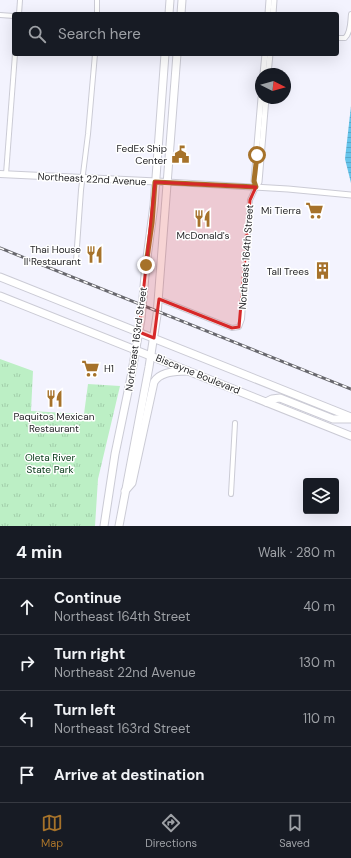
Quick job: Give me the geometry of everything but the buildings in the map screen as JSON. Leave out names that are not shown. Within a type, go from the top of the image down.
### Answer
[{"type":"main road","points":[[180,12],[182,0]]},
{"type":"main road","name":"Northeast 163rd Street","points":[[104,526],[115,454],[139,332],[155,182],[165,56]]},
{"type":"main road","name":"Northeast 163rd Street","points":[[119,526],[151,356],[159,299],[177,56]]},
{"type":"main road","name":"Northeast 22nd Avenue","points":[[3,174],[167,182]]},
{"type":"main road","name":"Biscayne Boulevard","points":[[0,277],[351,418]]},
{"type":"main road","name":"Biscayne Boulevard","points":[[0,296],[351,436]]},
{"type":"main road","points":[[125,491],[132,483],[154,382],[164,373],[188,371]]},
{"type":"main road","points":[[266,402],[272,399],[280,398],[333,418],[351,418]]},
{"type":"street","points":[[19,12],[20,0]]},
{"type":"street","points":[[97,0],[97,12]]},
{"type":"street","points":[[268,12],[269,0]]},
{"type":"street","points":[[273,12],[274,0]]},
{"type":"street","points":[[339,38],[346,37],[349,29],[351,14]]},
{"type":"street","points":[[0,15],[12,16]]},
{"type":"street","points":[[3,174],[16,56]]},
{"type":"street","points":[[76,261],[95,56]]},
{"type":"street","points":[[264,68],[265,56]]},
{"type":"street","points":[[269,68],[270,56]]},
{"type":"street","name":"Northeast 164th Street","points":[[256,187],[254,181],[260,104]]},
{"type":"street","name":"Northeast 164th Street","points":[[159,299],[232,328],[239,327],[242,319],[250,200],[259,182],[266,104]]},
{"type":"street","name":"Northeast 22nd Avenue","points":[[167,182],[256,187],[351,195]]},
{"type":"street","points":[[231,494],[235,423]]},
{"type":"highlighted area","points":[[155,182],[256,187],[250,200],[239,327],[232,328],[159,299],[154,338],[139,332]]},
{"type":"green space","name":"Oleta River State Park","points":[[0,359],[33,371],[31,411],[84,414],[88,384],[120,386],[98,479],[95,526],[0,526]]},
{"type":"water","points":[[351,106],[351,183],[345,159]]},
{"type":"railway","points":[[0,248],[351,389]]},
{"type":"place","name":"FedEx Ship Center","points":[[180,154]]},
{"type":"place","name":"Mi Tierra","points":[[314,210]]},
{"type":"place","name":"McDonald's","points":[[203,218]]},
{"type":"place","name":"Thai House II Restaurant","points":[[94,255]]},
{"type":"place","name":"Tall Trees","points":[[322,271]]},
{"type":"place","name":"H1","points":[[91,368]]},
{"type":"place","name":"Paquitos Mexican Restaurant","points":[[54,399]]},
{"type":"route","points":[[146,265],[152,223],[155,182],[256,187],[254,181],[257,155]]}]
